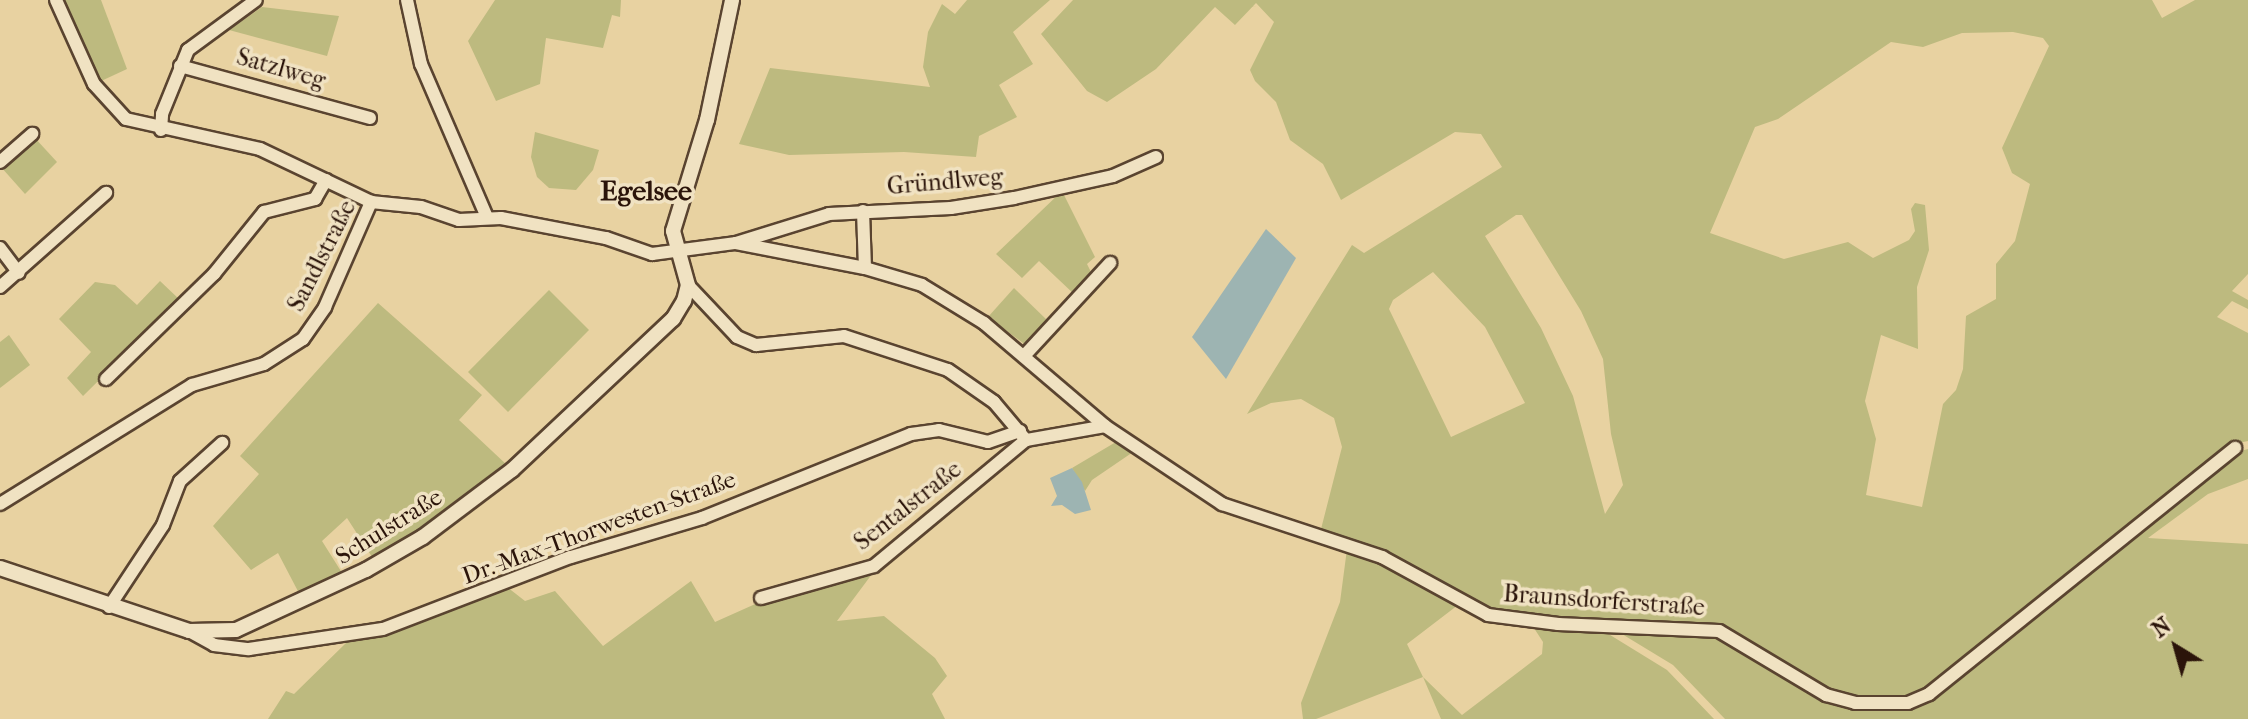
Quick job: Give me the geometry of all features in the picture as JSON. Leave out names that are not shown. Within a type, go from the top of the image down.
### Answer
[{"type":"street","points":[[56,0],[94,84],[110,106],[126,119],[161,130],[260,149],[371,202]]},
{"type":"street","name":"Satzlweg","points":[[161,130],[180,66],[197,40],[256,0]]},
{"type":"street","points":[[407,0],[421,64],[487,217]]},
{"type":"street","points":[[732,0],[707,120],[676,220],[677,249],[688,285],[747,342],[773,345],[824,335],[876,344],[948,370],[994,402],[1023,436]]},
{"type":"street","name":"Satzlweg","points":[[180,66],[370,118]]},
{"type":"street","points":[[0,162],[32,134]]},
{"type":"street","name":"Gründlweg","points":[[736,243],[829,214],[972,206],[1113,176],[1156,157]]},
{"type":"street","points":[[106,379],[214,274],[264,212],[315,199],[326,180]]},
{"type":"street","points":[[0,287],[106,193]]},
{"type":"street","name":"Sandlstraße","points":[[0,504],[192,385],[264,364],[303,339],[325,307],[371,202],[421,207],[459,220],[487,217],[606,238],[652,254],[677,249]]},
{"type":"street","points":[[863,211],[865,268]]},
{"type":"street","name":"Braunsdorferstraße","points":[[677,249],[736,243],[865,268],[922,285],[984,323],[1105,426],[1222,504],[1382,557],[1488,615],[1558,624],[1719,631],[1826,695],[1883,705],[1908,703],[1951,679],[2235,448]]},
{"type":"street","points":[[0,248],[19,273]]},
{"type":"street","points":[[1024,356],[1110,263]]},
{"type":"street","name":"Schulstraße","points":[[0,568],[109,607],[189,631],[236,630],[264,620],[423,537],[512,470],[673,319],[688,285]]},
{"type":"street","name":"Dr.-Max-Thorwesten-Straße","points":[[189,631],[229,649],[358,635],[414,620],[599,547],[702,518],[911,434],[939,430],[988,442],[1105,426]]},
{"type":"street","name":"Sentalstraße","points":[[761,598],[874,566],[1023,436]]},
{"type":"street","points":[[109,607],[163,525],[180,481],[222,443]]},
{"type":"shaded area","points":[[62,0],[101,0],[127,69],[99,82]]},
{"type":"shaded area","points":[[495,0],[621,0],[620,17],[612,15],[603,48],[546,38],[540,84],[496,101],[468,41]]},
{"type":"shaded area","points":[[967,0],[1050,0],[1013,32],[1033,64],[999,85],[1017,117],[979,136],[976,157],[904,152],[789,155],[739,144],[770,68],[930,87],[923,67],[928,32],[942,4],[955,14]]},
{"type":"shaded area","points":[[1073,0],[2152,0],[2162,18],[2195,0],[2248,0],[2248,274],[2232,291],[2248,300],[2248,309],[2232,301],[2217,317],[2248,333],[2248,441],[2233,444],[2237,452],[2248,449],[2248,479],[2208,494],[2148,538],[2248,544],[2248,719],[1725,719],[1673,665],[1617,631],[1705,632],[1745,647],[1748,641],[1733,632],[1684,623],[1505,616],[1461,598],[1419,569],[1320,533],[1342,447],[1334,418],[1301,399],[1271,403],[1247,414],[1352,245],[1364,253],[1502,167],[1481,134],[1455,132],[1341,200],[1323,164],[1290,140],[1276,102],[1255,81],[1250,70],[1274,22],[1256,3],[1235,25],[1215,7],[1156,69],[1107,102],[1087,91],[1041,34]],"holes":[[[2013,32],[2043,38],[2049,46],[2002,148],[2012,173],[2030,184],[2015,241],[1996,264],[1996,299],[1966,316],[1963,369],[1956,390],[1943,404],[1922,507],[1866,495],[1876,439],[1865,401],[1881,335],[1918,349],[1917,287],[1929,250],[1925,205],[1915,203],[1911,209],[1915,231],[1909,240],[1873,258],[1848,242],[1784,259],[1710,233],[1755,127],[1778,119],[1891,42],[1923,47],[1962,33]],[[1516,215],[1522,215],[1581,311],[1603,359],[1611,434],[1623,485],[1605,514],[1573,396],[1541,328],[1485,236]],[[1433,272],[1485,327],[1525,403],[1451,437],[1389,309],[1393,300]]]},
{"type":"shaded area","points":[[262,7],[339,16],[327,56],[229,30]]},
{"type":"shaded area","points":[[535,132],[599,150],[593,170],[576,190],[549,188],[537,177],[531,157]]},
{"type":"shaded area","points":[[34,137],[57,162],[25,194],[1,167]]},
{"type":"shaded area","points":[[1062,191],[1095,257],[1087,264],[1092,274],[1075,295],[1039,261],[1022,278],[996,254]]},
{"type":"shaded area","points":[[160,281],[180,300],[83,396],[67,378],[91,352],[59,319],[95,282],[115,285],[137,305]]},
{"type":"shaded area","points":[[1014,288],[1049,322],[1027,346],[988,317]]},
{"type":"shaded area","points":[[549,290],[589,330],[508,412],[468,372]]},
{"type":"shaded area","points":[[378,303],[482,395],[459,420],[508,466],[420,534],[374,560],[347,518],[322,541],[344,576],[301,597],[278,553],[251,570],[213,526],[259,474],[240,456]]},
{"type":"shaded area","points":[[9,335],[30,365],[0,388],[0,342]]},
{"type":"shaded area","points":[[1121,439],[1136,450],[1092,480],[1085,491],[1072,468]]},
{"type":"shaded area","points":[[1347,549],[1381,560],[1458,605],[1407,644],[1423,677],[1316,719],[1303,719],[1301,703],[1340,602]]},
{"type":"shaded area","points":[[875,570],[837,621],[884,616],[935,658],[947,676],[932,694],[945,719],[268,719],[286,691],[294,694],[346,643],[507,587],[525,601],[555,591],[603,646],[691,581],[715,622],[762,601]]},
{"type":"shaded area","points":[[1532,625],[1602,630],[1667,670],[1714,719],[1441,719],[1423,677],[1462,715],[1542,654],[1543,642]]},
{"type":"water","points":[[1266,229],[1296,258],[1226,379],[1192,337]]},
{"type":"water","points":[[1072,468],[1082,482],[1091,510],[1075,514],[1062,505],[1051,506],[1057,496],[1050,478]]},
{"type":"district","name":"Egelsee","points":[[646,191]]}]
